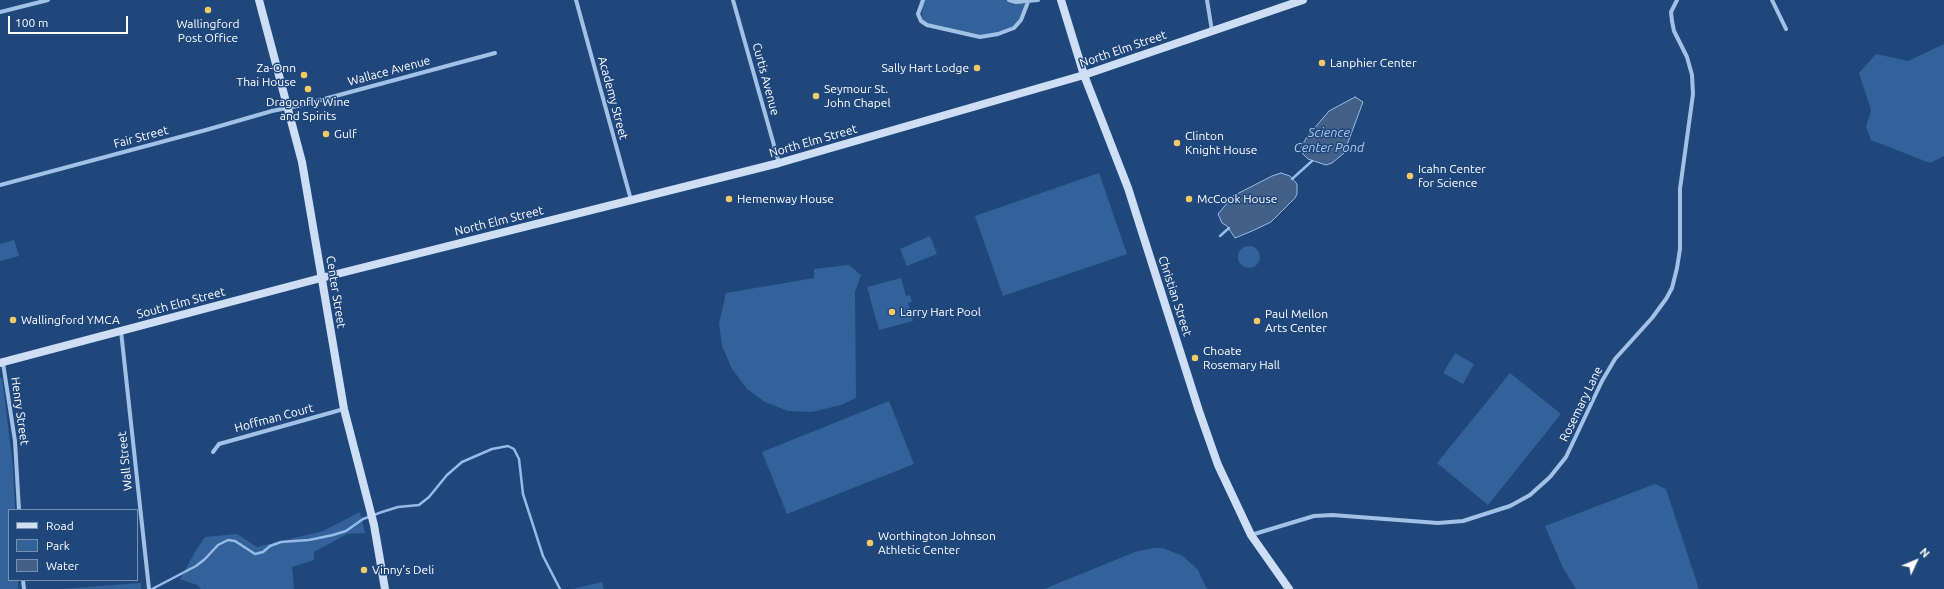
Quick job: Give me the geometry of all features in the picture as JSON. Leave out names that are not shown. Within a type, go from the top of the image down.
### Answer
[{"type":"main road","name":"Center Street","points":[[259,0],[304,172],[344,409],[374,525],[385,589]]},
{"type":"main road","name":"Christian Street","points":[[1060,0],[1084,75],[1128,188],[1199,411],[1218,465],[1251,535],[1289,589]]},
{"type":"main road","name":"North Elm Street","points":[[321,278],[779,163],[1084,75],[1303,0]]},
{"type":"main road","name":"South Elm Street","points":[[2,363],[321,278]]},
{"type":"street","points":[[0,12],[32,2],[48,0]]},
{"type":"street","name":"Academy Street","points":[[576,0],[631,201]]},
{"type":"street","name":"Curtis Avenue","points":[[733,0],[779,163]]},
{"type":"street","points":[[923,0],[918,14],[921,21],[927,26],[980,37],[998,34],[1014,28],[1022,20],[1028,2]]},
{"type":"street","points":[[1009,0],[1028,2],[1038,0]]},
{"type":"street","points":[[1206,0],[1212,32]]},
{"type":"street","name":"Rosemary Lane","points":[[1251,535],[1314,516],[1332,515],[1438,524],[1463,521],[1510,506],[1530,495],[1554,472],[1566,457],[1602,381],[1615,359],[1660,309],[1672,288],[1678,268],[1681,243],[1680,189],[1693,94],[1692,75],[1687,57],[1674,31],[1672,21],[1671,12],[1677,0]]},
{"type":"street","points":[[1772,0],[1786,29]]},
{"type":"street","name":"Wallace Avenue","points":[[287,108],[495,53]]},
{"type":"street","name":"Fair Street","points":[[0,185],[287,108]]},
{"type":"street","name":"Wall Street","points":[[121,331],[149,587]]},
{"type":"street","name":"Henry Street","points":[[2,363],[15,441],[19,509]]},
{"type":"street","name":"Hoffman Court","points":[[213,452],[219,444],[344,409]]},
{"type":"green space","points":[[923,0],[1013,0],[1027,5],[1014,28],[980,37],[921,21]]},
{"type":"green space","points":[[1944,44],[1944,156],[1930,163],[1871,140],[1866,127],[1871,110],[1859,73],[1876,54],[1908,61]]},
{"type":"green space","points":[[1099,173],[1127,254],[1003,296],[975,216]]},
{"type":"green space","points":[[930,236],[937,254],[907,266],[900,249]]},
{"type":"green space","points":[[14,240],[19,256],[0,261],[0,244]]},
{"type":"green space","points":[[1249,246],[1257,249],[1260,257],[1257,265],[1249,268],[1241,265],[1238,257],[1241,249]]},
{"type":"green space","points":[[849,265],[861,275],[855,292],[856,398],[841,405],[812,412],[788,411],[765,402],[747,389],[732,369],[722,346],[719,323],[726,293],[814,278],[814,269]]},
{"type":"green space","name":"Larry Hart Pool","points":[[901,278],[906,296],[910,295],[912,302],[908,303],[913,321],[879,330],[867,287]]},
{"type":"green space","points":[[1455,353],[1474,364],[1463,384],[1443,373]]},
{"type":"green space","points":[[1510,373],[1561,414],[1488,505],[1437,463]]},
{"type":"green space","points":[[2,377],[13,467],[15,509],[8,509],[8,581],[18,581],[18,589],[0,589],[0,378]]},
{"type":"green space","points":[[889,401],[914,464],[787,514],[762,452]]},
{"type":"green space","points":[[1655,484],[1666,489],[1699,589],[1576,589],[1563,568],[1545,526]]},
{"type":"green space","points":[[360,512],[365,533],[347,534],[314,552],[314,560],[292,567],[294,589],[201,589],[197,585],[180,579],[205,537],[237,534],[257,547],[323,531]]},
{"type":"green space","points":[[1153,548],[1163,548],[1183,556],[1198,570],[1207,589],[1044,589],[1135,552]]},
{"type":"green space","points":[[602,582],[604,589],[573,589]]},
{"type":"green space","points":[[141,583],[141,589],[61,589]]},
{"type":"water","name":"Science Center Pond","points":[[1355,97],[1363,102],[1344,153],[1332,163],[1326,165],[1308,159],[1303,154],[1301,147],[1307,137],[1329,111]]},
{"type":"water","points":[[1281,173],[1290,176],[1297,184],[1297,194],[1295,198],[1271,222],[1235,238],[1227,226],[1222,223],[1218,214],[1233,196]]},
{"type":"waterway","points":[[1292,179],[1312,161]]},
{"type":"waterway","points":[[1220,236],[1229,228]]},
{"type":"waterway","points":[[152,589],[196,566],[218,545],[228,540],[235,541],[255,554],[263,552],[270,546],[281,542],[309,540],[333,535],[346,531],[363,519],[382,512],[398,507],[419,505],[429,497],[447,475],[462,462],[492,449],[508,446],[514,449],[519,459],[523,494],[543,556],[560,589]]},
{"type":"place","name":"Wallingford Post Office","points":[[208,10]]},
{"type":"place","name":"Lanphier Center","points":[[1322,63]]},
{"type":"place","name":"Sally Hart Lodge","points":[[977,68]]},
{"type":"place","name":"Za-Onn Thai House","points":[[304,75]]},
{"type":"place","name":"Dragonfly Wine and Spirits","points":[[308,89]]},
{"type":"place","name":"Seymour St. John Chapel","points":[[816,96]]},
{"type":"place","name":"Gulf","points":[[326,134]]},
{"type":"place","name":"Clinton Knight House","points":[[1177,143]]},
{"type":"place","name":"Icahn Center for Science","points":[[1410,176]]},
{"type":"place","name":"Hemenway House","points":[[729,199]]},
{"type":"place","name":"McCook House","points":[[1189,199]]},
{"type":"place","name":"Larry Hart Pool","points":[[892,312]]},
{"type":"place","name":"Wallingford YMCA","points":[[13,320]]},
{"type":"place","name":"Paul Mellon Arts Center","points":[[1257,321]]},
{"type":"place","name":"Choate Rosemary Hall","points":[[1195,358]]},
{"type":"place","name":"Worthington Johnson Athletic Center","points":[[870,543]]},
{"type":"place","name":"Vinny’s Deli","points":[[364,570]]}]
